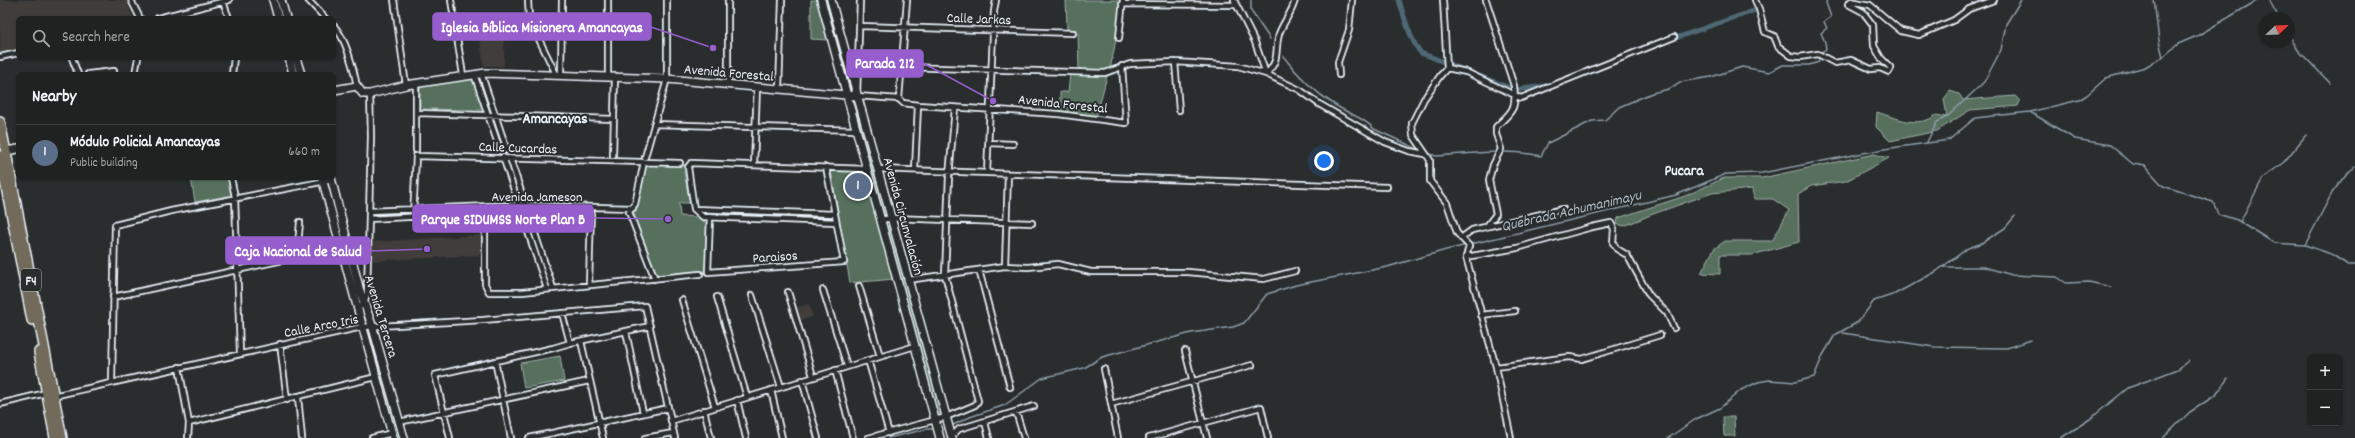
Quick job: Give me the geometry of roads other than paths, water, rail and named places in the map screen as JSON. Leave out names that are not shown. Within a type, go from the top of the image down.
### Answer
[{"type":"highway","name":"F4","points":[[0,122],[3,154],[50,394],[62,438]]},
{"type":"highway","name":"F4","points":[[50,394],[55,438]]},
{"type":"street","points":[[131,0],[139,16]]},
{"type":"street","points":[[166,16],[229,0]]},
{"type":"street","points":[[273,0],[277,16]]},
{"type":"street","points":[[281,0],[285,16]]},
{"type":"street","points":[[308,0],[323,16]]},
{"type":"street","points":[[394,0],[406,85]]},
{"type":"street","points":[[451,0],[463,75]]},
{"type":"street","points":[[528,0],[529,19],[558,74]]},
{"type":"street","points":[[558,74],[562,0]]},
{"type":"street","points":[[608,0],[614,119],[613,156]]},
{"type":"street","points":[[655,279],[629,212],[636,204],[645,160],[667,79],[667,0]]},
{"type":"street","points":[[728,0],[728,85]]},
{"type":"street","points":[[779,89],[782,0]]},
{"type":"street","name":"Avenida Circunvalación","points":[[821,0],[940,437]]},
{"type":"street","name":"Avenida Circunvalación","points":[[832,0],[951,436]]},
{"type":"street","points":[[857,96],[860,0]]},
{"type":"street","points":[[899,100],[907,0]]},
{"type":"street","points":[[987,173],[991,109],[993,29],[996,0]]},
{"type":"street","points":[[1234,0],[1235,6],[1255,42],[1266,74]]},
{"type":"street","points":[[1266,74],[1275,65],[1280,33],[1293,10],[1295,0]]},
{"type":"street","points":[[1339,75],[1338,62],[1349,30],[1352,0]]},
{"type":"street","points":[[1443,0],[1447,68],[1424,99],[1412,123],[1414,135],[1430,160],[1430,181],[1447,203],[1458,233],[1468,246],[1466,257],[1496,367],[1511,438]]},
{"type":"street","points":[[1486,0],[1514,86],[1515,97],[1510,116],[1496,127],[1496,134],[1501,149],[1493,165],[1489,180],[1496,214],[1486,227]]},
{"type":"street","points":[[1755,0],[1765,32],[1774,36],[1778,46],[1791,56],[1800,57],[1818,54],[1835,63],[1851,60],[1870,68],[1880,68],[1889,72],[1891,68],[1881,58],[1874,46],[1873,25],[1863,12],[1849,6],[1848,4],[1851,1],[1870,5],[1901,31],[1920,35],[1950,22],[1969,9],[1994,0]]},
{"type":"street","points":[[223,2],[228,16]]},
{"type":"street","points":[[1119,38],[1122,2],[1235,6]]},
{"type":"street","name":"Calle Jarkas","points":[[860,26],[993,29],[1073,33]]},
{"type":"street","points":[[336,30],[355,72],[357,86],[363,94],[370,94],[372,136],[366,294],[364,304],[357,309]]},
{"type":"street","points":[[1447,68],[1466,72],[1515,97],[1521,98],[1674,37]]},
{"type":"street","points":[[0,58],[16,54]]},
{"type":"street","points":[[73,60],[77,72]]},
{"type":"street","points":[[135,72],[138,60]]},
{"type":"street","points":[[232,72],[234,60]]},
{"type":"street","points":[[290,60],[292,72]]},
{"type":"street","points":[[296,60],[300,72]]},
{"type":"street","points":[[902,67],[1106,73],[1122,66],[1175,62],[1238,66],[1266,74],[1300,90],[1319,104],[1385,142],[1409,151],[1425,154]]},
{"type":"street","points":[[1175,62],[1179,110]]},
{"type":"street","name":"Avenida Forestal","points":[[370,94],[416,83],[478,73],[611,76],[667,79],[857,96],[899,100],[902,103],[918,105],[1058,114],[1126,123],[1122,66]]},
{"type":"street","points":[[105,72],[114,71]]},
{"type":"street","points":[[478,73],[495,114],[507,150],[500,150],[488,114],[478,73]]},
{"type":"street","points":[[416,83],[416,150]]},
{"type":"street","points":[[336,90],[357,86]]},
{"type":"street","points":[[754,165],[757,87]]},
{"type":"street","points":[[915,170],[918,105]]},
{"type":"street","points":[[868,438],[947,421],[975,405],[978,401],[945,275],[946,221],[955,108]]},
{"type":"street","points":[[417,113],[495,114],[614,119]]},
{"type":"street","points":[[654,124],[856,130]]},
{"type":"street","points":[[989,143],[1012,144]]},
{"type":"street","points":[[3,154],[16,149]]},
{"type":"street","name":"Calle Cucardas","points":[[413,217],[416,156],[645,160],[680,163]]},
{"type":"street","points":[[503,157],[547,289]]},
{"type":"street","points":[[510,158],[553,288]]},
{"type":"street","points":[[826,167],[836,222],[703,217],[694,209],[687,171],[692,163],[826,167],[867,169]]},
{"type":"street","points":[[878,168],[1387,187]]},
{"type":"street","points":[[1005,266],[1005,222],[1008,174]]},
{"type":"street","points":[[231,180],[235,197],[240,353]]},
{"type":"street","points":[[112,382],[115,225],[235,197],[322,180]]},
{"type":"street","name":"Avenida Tercera","points":[[322,180],[393,435]]},
{"type":"street","name":"Avenida Tercera","points":[[331,180],[364,304],[373,328],[404,438]]},
{"type":"street","name":"Avenida Jameson","points":[[369,211],[518,205],[591,209]]},
{"type":"street","points":[[485,207],[486,289],[492,292],[547,289],[700,274]]},
{"type":"street","name":"Avenida Jameson","points":[[369,219],[520,211],[633,208]]},
{"type":"street","points":[[1461,238],[1472,230],[1563,208]]},
{"type":"street","points":[[589,285],[591,209]]},
{"type":"street","points":[[694,209],[835,214]]},
{"type":"street","name":"Paraisos","points":[[710,217],[708,272],[844,262],[836,222]]},
{"type":"street","points":[[881,220],[892,218],[1032,223]]},
{"type":"street","points":[[297,257],[300,222]]},
{"type":"street","points":[[1466,257],[1517,248],[1592,226],[1611,223],[1614,229],[1613,243],[1617,249],[1627,255],[1649,295],[1667,313],[1674,328]]},
{"type":"street","points":[[113,297],[238,271],[348,245]]},
{"type":"street","points":[[908,280],[1005,266],[1028,267],[1058,264],[1091,272],[1188,272],[1264,279],[1295,271]]},
{"type":"street","points":[[979,270],[1010,387]]},
{"type":"street","points":[[859,286],[880,356]]},
{"type":"street","points":[[824,290],[847,366]]},
{"type":"street","points":[[788,292],[813,376]]},
{"type":"street","points":[[752,295],[781,386]]},
{"type":"street","points":[[717,298],[747,397]]},
{"type":"street","points":[[682,300],[715,407]]},
{"type":"street","name":"Calle Arco Iris","points":[[0,404],[112,382],[179,366],[362,327],[373,328],[646,306],[650,326]]},
{"type":"street","points":[[1481,315],[1515,311]]},
{"type":"street","points":[[562,312],[570,343]]},
{"type":"street","points":[[450,438],[436,375],[570,343],[650,326],[674,436],[645,438]]},
{"type":"street","points":[[626,332],[643,413]]},
{"type":"street","points":[[1496,367],[1569,357],[1582,359],[1660,335]]},
{"type":"street","points":[[581,341],[598,423],[603,438]]},
{"type":"street","points":[[280,344],[287,400]]},
{"type":"street","points":[[671,421],[813,376],[915,346]]},
{"type":"street","points":[[1185,351],[1207,438]]},
{"type":"street","points":[[868,360],[889,433]]},
{"type":"street","points":[[495,361],[511,438]]},
{"type":"street","points":[[1111,404],[1252,365]]},
{"type":"street","points":[[179,366],[189,423],[188,438]]},
{"type":"street","points":[[1104,369],[1118,438]]},
{"type":"street","points":[[835,370],[853,438]]},
{"type":"street","points":[[189,423],[376,377]]},
{"type":"street","points":[[802,380],[818,438]]},
{"type":"street","points":[[399,422],[503,398],[589,381]]},
{"type":"street","points":[[770,390],[782,438]]},
{"type":"street","points":[[298,397],[302,438]]},
{"type":"street","points":[[737,400],[746,438]]},
{"type":"street","points":[[951,436],[959,430],[1034,406]]},
{"type":"street","points":[[1149,438],[1261,407],[1268,438]]},
{"type":"street","points":[[529,438],[668,408]]},
{"type":"street","points":[[704,410],[711,438]]},
{"type":"street","points":[[1016,412],[1024,438]]},
{"type":"street","points":[[984,422],[989,438]]},
{"type":"street","points":[[372,438],[393,435]]},
{"type":"waterway","points":[[1251,0],[1251,11],[1270,39]]},
{"type":"waterway","points":[[1399,0],[1411,36],[1421,53],[1515,90],[1552,85]]},
{"type":"waterway","points":[[1820,53],[1826,49],[1821,33],[1827,28],[1824,22],[1831,17],[1826,3],[1827,0]]},
{"type":"waterway","points":[[1927,142],[1937,122],[1947,117],[1984,82],[2001,50],[2006,24],[2021,0]]},
{"type":"waterway","points":[[2154,0],[2159,41],[2163,57]]},
{"type":"waterway","name":"Quebrada Achumanimayu","points":[[951,426],[970,417],[1005,405],[1042,378],[1084,368],[1102,357],[1191,333],[1233,327],[1244,323],[1267,294],[1296,285],[1387,267],[1446,250],[1676,195],[1726,174],[1762,173],[1884,149],[1949,140],[1975,118],[2030,112],[2079,100],[2106,78],[2145,67],[2163,57],[2178,44],[2197,36],[2258,0]]},
{"type":"waterway","points":[[2269,0],[2276,12]]},
{"type":"waterway","points":[[1670,40],[1756,10]]},
{"type":"waterway","points":[[2295,45],[2330,83]]},
{"type":"waterway","points":[[1283,56],[1306,83],[1327,100],[1366,122],[1374,129],[1422,151]]},
{"type":"waterway","points":[[1428,153],[1436,156],[1515,152],[1541,156],[1548,143],[1592,121],[1605,120],[1619,107],[1652,93],[1669,89],[1680,82],[1711,77],[1742,67],[1769,72],[1783,65],[1809,65],[1819,62],[1818,56]]},
{"type":"waterway","points":[[2030,112],[2075,139],[2110,145],[2133,164],[2145,166],[2163,186],[2213,202],[2218,214],[2237,220],[2274,243],[2305,245],[2331,254],[2348,265],[2355,265]]},
{"type":"waterway","points":[[2240,222],[2263,178],[2284,162],[2306,135]]},
{"type":"waterway","points":[[2305,245],[2332,193],[2347,173],[2355,167]]},
{"type":"waterway","points":[[1668,438],[1696,419],[1720,408],[1741,390],[1758,382],[1769,380],[1795,382],[1814,377],[1823,355],[1835,335],[1858,322],[1874,301],[1895,294],[1937,271],[1968,248],[1980,244],[2005,228],[2015,216]]},
{"type":"waterway","points":[[1941,267],[1984,267],[2012,275],[2057,277],[2066,283],[2089,282],[2111,287]]},
{"type":"waterway","points":[[1843,333],[1934,347],[2007,348],[2031,340]]},
{"type":"waterway","points":[[2061,438],[2090,419],[2128,388],[2178,369],[2188,361]]},
{"type":"waterway","points":[[2163,438],[2190,412],[2216,395],[2228,378]]},
{"type":"waterway","name":"Quebrada Achumanimayu","points":[[888,438],[927,429],[934,429]]},
{"type":"place","name":"Iglesia Bíblica Misionera Amancayas","points":[[713,48]]},
{"type":"place","name":"Parada 212","points":[[993,101]]},
{"type":"place","name":"Módulo Policial Amancayas","points":[[858,186]]},
{"type":"place","name":"Parque SIDUMSS Norte Plan B","points":[[668,219]]},
{"type":"place","name":"Caja Nacional de Salud","points":[[427,249]]},
{"type":"district","name":"Amancayas","points":[[555,118]]},
{"type":"district","name":"Pucara","points":[[1684,170]]}]
